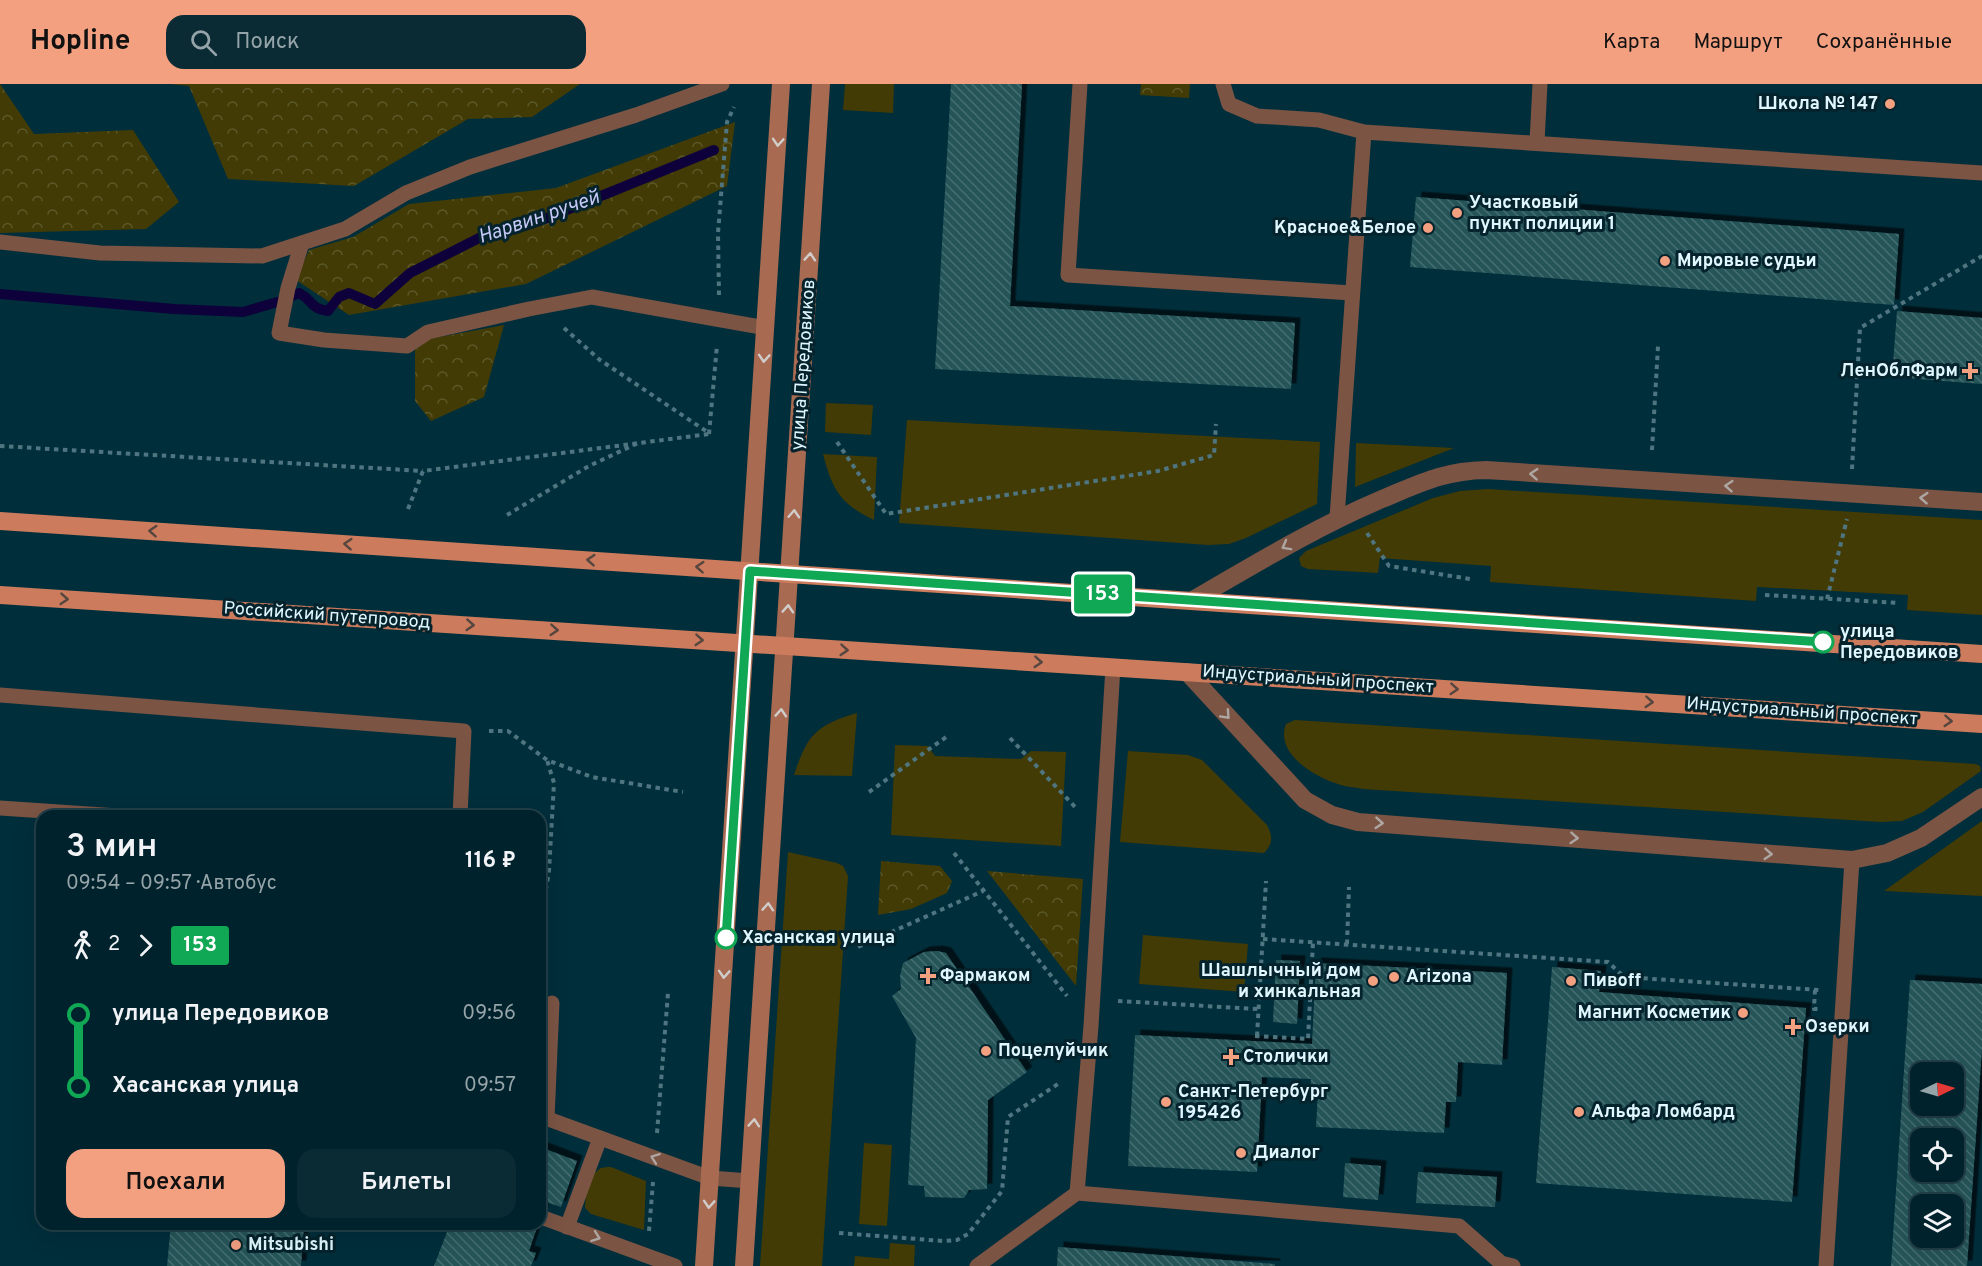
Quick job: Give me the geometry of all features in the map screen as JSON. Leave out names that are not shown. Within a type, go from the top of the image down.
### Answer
[{"type":"main road","points":[[0,521],[1982,654]]},
{"type":"main road","name":"Российский путепровод","points":[[0,595],[653,637]]},
{"type":"main road","name":"Индустриальный проспект","points":[[653,637],[1982,724]]},
{"type":"street","points":[[704,1266],[781,84]]},
{"type":"street","name":"улица Передовиков","points":[[785,646],[821,84]]},
{"type":"street","points":[[1192,600],[1337,518],[1436,476],[1461,471],[1982,502]]},
{"type":"street","points":[[744,1266],[785,646]]},
{"type":"street","points":[[1186,672],[1305,800],[1332,815],[1358,822],[1852,860],[1887,853],[1921,838],[1982,797]]},
{"type":"lane","points":[[0,242],[100,253],[262,256],[345,229],[406,193],[470,167],[636,115],[722,84]]},
{"type":"lane","points":[[1080,84],[1068,275],[1352,293]]},
{"type":"lane","points":[[1223,84],[1230,104],[1257,116],[1319,120],[1364,132],[1982,173]]},
{"type":"lane","points":[[1537,142],[1540,84]]},
{"type":"lane","points":[[1337,518],[1364,132]]},
{"type":"lane","points":[[302,243],[288,288],[279,333],[324,340],[407,346],[428,332],[592,297],[766,328]]},
{"type":"lane","points":[[1077,1193],[1091,1026],[1113,667]]},
{"type":"lane","points":[[0,695],[464,731],[460,810]]},
{"type":"lane","points":[[0,808],[36,810]]},
{"type":"lane","points":[[1826,1266],[1852,860]]},
{"type":"lane","points":[[546,1089],[552,1003]]},
{"type":"lane","points":[[546,1119],[710,1178],[750,1181]]},
{"type":"lane","points":[[567,1227],[600,1138]]},
{"type":"lane","points":[[977,1266],[1077,1193],[1459,1226],[1502,1263],[1513,1266]]},
{"type":"lane","points":[[546,1219],[675,1266]]},
{"type":"path","points":[[709,434],[719,320],[718,233],[727,122],[736,103]]},
{"type":"path","points":[[1852,462],[1860,328],[1982,256]]},
{"type":"path","points":[[540,307],[600,360],[709,434]]},
{"type":"path","points":[[1652,450],[1658,346]]},
{"type":"path","points":[[837,442],[886,514],[1158,471],[1214,455],[1216,424]]},
{"type":"path","points":[[0,446],[423,471],[709,434]]},
{"type":"path","points":[[507,515],[589,466],[642,441]]},
{"type":"path","points":[[408,509],[423,471]]},
{"type":"path","points":[[1827,598],[1848,516]]},
{"type":"path","points":[[1337,518],[1363,528],[1389,566],[1470,579]]},
{"type":"path","points":[[1765,595],[1899,603]]},
{"type":"path","points":[[464,731],[508,731],[547,760],[592,777],[683,792]]},
{"type":"path","points":[[869,792],[949,735]]},
{"type":"path","points":[[1010,738],[1076,808]]},
{"type":"path","points":[[546,890],[554,783],[547,760]]},
{"type":"path","points":[[954,853],[1091,1026]]},
{"type":"path","points":[[1266,881],[1256,1036],[1308,1039],[1313,942]]},
{"type":"path","points":[[1347,944],[1349,887]]},
{"type":"path","points":[[858,947],[983,891]]},
{"type":"path","points":[[1263,939],[1608,962],[1624,977],[1844,992]]},
{"type":"path","points":[[1814,1009],[1815,990]]},
{"type":"path","points":[[546,999],[552,1003]]},
{"type":"path","points":[[1092,1000],[1251,1011],[1258,1009]]},
{"type":"path","points":[[839,1233],[944,1241],[957,1240],[968,1234],[1002,1191],[1008,1117],[1068,1077]]},
{"type":"green space","points":[[0,84],[34,134],[133,130],[179,202],[146,229],[0,233]]},
{"type":"green space","points":[[170,84],[580,84],[532,117],[468,119],[354,186],[228,179],[189,86]]},
{"type":"green space","points":[[845,84],[894,84],[893,113],[843,110]]},
{"type":"green space","points":[[1141,84],[1190,84],[1189,98],[1140,95]]},
{"type":"green space","points":[[735,122],[727,186],[526,284],[349,315],[296,280],[309,250],[353,237],[409,204],[556,188]]},
{"type":"green space","points":[[504,325],[484,397],[431,421],[415,401],[415,350],[429,339]]},
{"type":"green space","points":[[826,403],[873,405],[871,435],[825,432]]},
{"type":"green space","points":[[907,420],[1320,442],[1317,504],[1246,538],[1229,544],[1208,545],[899,523]]},
{"type":"green space","points":[[1356,443],[1454,448],[1355,487]]},
{"type":"green space","points":[[823,454],[877,457],[874,520],[853,508],[839,494],[830,477]]},
{"type":"green space","points":[[1488,489],[1982,520],[1982,615],[1907,610],[1908,595],[1757,587],[1756,601],[1490,582],[1491,566],[1380,558],[1378,573],[1308,569],[1301,566],[1299,558],[1306,551],[1433,498],[1460,491]]},
{"type":"green space","points":[[857,713],[852,776],[794,775],[809,741],[822,727]]},
{"type":"green space","points":[[1295,720],[1976,764],[1980,766],[1981,771],[1923,812],[1902,821],[1881,822],[1363,789],[1326,779],[1298,761],[1286,744],[1284,735],[1286,724]]},
{"type":"green space","points":[[895,745],[928,746],[935,756],[1021,759],[1031,751],[1066,752],[1061,846],[891,835]]},
{"type":"green space","points":[[1128,751],[1188,755],[1202,760],[1267,825],[1271,840],[1267,850],[1264,853],[1120,842]]},
{"type":"green space","points":[[1982,821],[1982,896],[1884,891]]},
{"type":"green space","points":[[788,852],[837,863],[843,866],[848,876],[822,1266],[760,1266]]},
{"type":"green space","points":[[881,861],[940,866],[952,881],[947,893],[911,909],[878,915]]},
{"type":"green space","points":[[987,871],[1083,879],[1076,986]]},
{"type":"green space","points":[[1143,935],[1248,944],[1244,992],[1139,984]]},
{"type":"green space","points":[[864,1143],[892,1145],[887,1226],[859,1224]]},
{"type":"green space","points":[[611,1167],[646,1181],[644,1230],[591,1214],[585,1208],[587,1192],[594,1175],[601,1168]]},
{"type":"green space","points":[[890,1243],[915,1245],[914,1266],[854,1266],[855,1256],[889,1259]]},
{"type":"building","points":[[951,84],[1022,84],[1010,306],[1295,323],[1291,389],[935,369]]},
{"type":"building","points":[[1416,197],[1899,234],[1894,305],[1410,267]]},
{"type":"building","points":[[1897,311],[1982,318],[1982,384],[1892,377]]},
{"type":"building","points":[[924,952],[946,953],[1027,1072],[988,1100],[987,1189],[969,1190],[964,1198],[925,1197],[924,1186],[908,1185],[916,1038],[892,996],[901,989],[900,976],[903,963]]},
{"type":"building","points":[[1276,960],[1300,961],[1297,1024],[1273,1022]]},
{"type":"building","points":[[1316,963],[1507,973],[1502,1065],[1458,1062],[1456,1102],[1446,1102],[1444,1133],[1316,1127],[1318,1092],[1310,1092],[1311,1079],[1262,1077],[1257,1172],[1128,1166],[1135,1035],[1312,1044]]},
{"type":"building","points":[[1552,967],[1601,971],[1599,992],[1806,1008],[1792,1202],[1536,1183]]},
{"type":"building","points":[[1910,980],[1982,984],[1982,1047],[1967,1266],[1891,1266]]},
{"type":"building","points":[[546,1149],[577,1161],[561,1207],[546,1202]]},
{"type":"building","points":[[1345,1163],[1381,1166],[1378,1200],[1343,1197]]},
{"type":"building","points":[[1418,1172],[1497,1177],[1495,1207],[1416,1203]]},
{"type":"building","name":"Mitsubishi","points":[[170,1230],[304,1230],[301,1266],[167,1266]]},
{"type":"building","points":[[448,1230],[536,1230],[529,1251],[536,1253],[531,1266],[434,1266]]},
{"type":"building","points":[[1058,1247],[1275,1264],[1275,1266],[1057,1266]]},
{"type":"waterway","name":"Нарвин ручей","points":[[0,294],[174,309],[243,312],[299,293],[317,308],[328,311],[339,297],[349,293],[375,304],[410,273],[487,234],[515,229],[542,220],[714,150]]},
{"type":"bus line","name":"153","points":[[726,938],[750,571],[1823,642]]},
{"type":"place","name":"Школа № 147","points":[[1890,104]]},
{"type":"place","name":"Участковый пункт полиции 1","points":[[1457,213]]},
{"type":"place","name":"Красное&Белое","points":[[1428,228]]},
{"type":"place","name":"Мировые судьи","points":[[1665,261]]},
{"type":"place","name":"ЛенОблФарм","points":[[1970,371]]},
{"type":"place","name":"улица Передовиков","points":[[1823,642]]},
{"type":"place","name":"Хасанская улица","points":[[726,938]]},
{"type":"place","name":"Фармаком","points":[[928,976]]},
{"type":"place","name":"Arizona","points":[[1394,977]]},
{"type":"place","name":"Шашлычный дом и хинкальная","points":[[1373,981]]},
{"type":"place","name":"Пивoff","points":[[1571,981]]},
{"type":"place","name":"Магнит Косметик","points":[[1743,1013]]},
{"type":"place","name":"Озерки","points":[[1793,1027]]},
{"type":"place","name":"Поцелуйчик","points":[[986,1051]]},
{"type":"place","name":"Столички","points":[[1231,1057]]},
{"type":"place","name":"Санкт-Петербург 195426","points":[[1166,1102]]},
{"type":"place","name":"Альфа Ломбард","points":[[1579,1112]]},
{"type":"place","name":"Диалог","points":[[1241,1153]]},
{"type":"place","name":"Mitsubishi","points":[[236,1245]]}]
